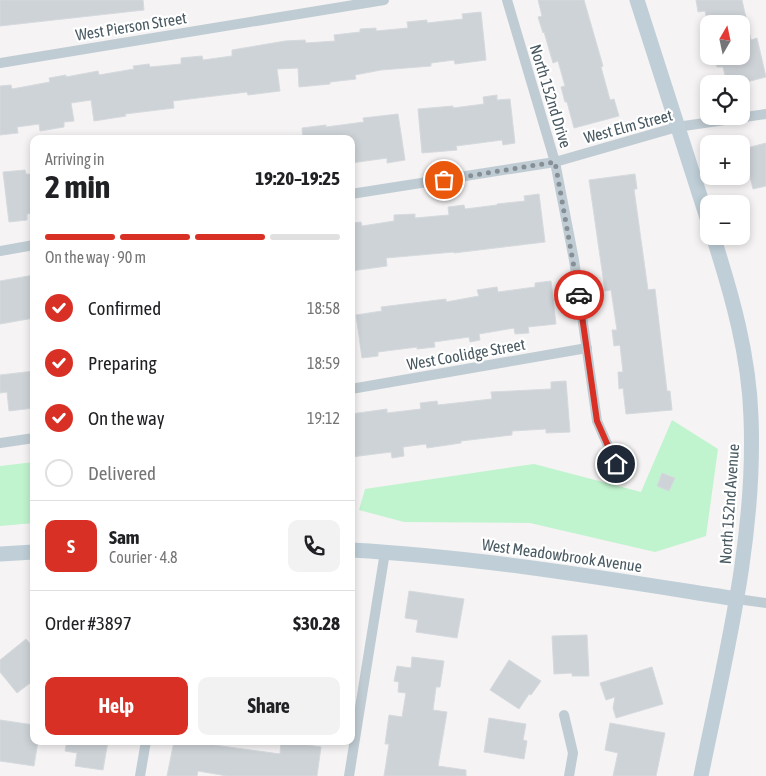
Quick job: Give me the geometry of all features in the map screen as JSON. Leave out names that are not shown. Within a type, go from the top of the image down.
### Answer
[{"type":"street","name":"West Pierson Street","points":[[0,63],[384,0]]},
{"type":"street","name":"North 152nd Drive","points":[[507,0],[555,162],[574,260],[597,421],[616,464]]},
{"type":"street","points":[[637,0],[700,196]]},
{"type":"street","name":"West Elm Street","points":[[355,193],[555,162],[678,127],[766,114]]},
{"type":"street","name":"North 152nd Avenue","points":[[701,776],[738,599],[748,519],[752,462],[751,416],[743,353],[735,308],[716,245]]},
{"type":"street","points":[[0,251],[30,247]]},
{"type":"street","name":"West Coolidge Street","points":[[355,387],[587,348]]},
{"type":"street","points":[[0,443],[30,439]]},
{"type":"street","name":"West Meadowbrook Avenue","points":[[355,550],[536,568],[766,603]]},
{"type":"street","points":[[0,554],[30,552]]},
{"type":"street","points":[[355,738],[384,552]]},
{"type":"street","points":[[564,715],[573,753],[569,776]]},
{"type":"street","points":[[140,776],[145,745]]},
{"type":"street","points":[[349,776],[354,745]]},
{"type":"green space","points":[[672,420],[718,449],[706,536],[655,552],[530,523],[404,522],[359,510],[365,489],[534,464],[641,492]]},
{"type":"green space","points":[[30,462],[30,523],[0,526],[0,466]]},
{"type":"building","points":[[0,0],[143,0],[144,10],[0,26]]},
{"type":"building","points":[[538,0],[584,0],[603,66],[601,67],[610,100],[614,99],[619,116],[574,128],[561,87],[565,86],[558,61],[553,63],[538,17],[542,16]]},
{"type":"building","points":[[696,0],[742,0],[745,15],[706,15],[705,11],[698,12]]},
{"type":"building","points":[[481,12],[486,60],[455,64],[454,60],[431,63],[431,66],[381,70],[355,75],[356,79],[299,87],[298,68],[277,69],[280,91],[248,95],[247,92],[173,101],[174,108],[125,114],[126,116],[94,121],[91,100],[71,103],[74,121],[64,122],[64,127],[40,131],[39,124],[17,127],[18,133],[0,135],[0,86],[11,85],[12,89],[50,82],[49,78],[66,75],[66,77],[98,71],[99,75],[134,69],[133,66],[149,64],[150,67],[181,64],[181,58],[202,56],[203,60],[232,56],[232,50],[285,41],[305,40],[306,43],[335,41],[334,35],[360,32],[360,29],[376,28],[376,31],[408,28],[407,22],[427,20],[427,23],[463,19],[462,14]]},
{"type":"building","points":[[750,36],[751,40],[757,38],[766,77],[750,81],[750,75],[725,75],[723,67],[717,67],[717,65],[750,65]]},
{"type":"building","points":[[497,95],[497,100],[510,99],[515,143],[503,145],[502,140],[456,146],[457,150],[422,153],[418,109],[453,106],[453,108],[484,104],[483,97]]},
{"type":"building","points":[[398,114],[405,160],[387,163],[387,158],[355,162],[355,135],[303,135],[302,128],[364,122],[363,118]]},
{"type":"building","points":[[766,143],[766,186],[753,189],[750,177],[750,147]]},
{"type":"building","points":[[25,170],[26,174],[30,174],[30,214],[27,214],[27,220],[9,222],[3,172]]},
{"type":"building","points":[[635,174],[637,189],[634,189],[648,290],[655,289],[667,391],[670,391],[672,410],[626,414],[623,388],[619,389],[618,372],[623,372],[620,345],[614,346],[612,330],[617,330],[611,290],[605,291],[589,180]]},
{"type":"building","points":[[539,194],[545,242],[454,253],[386,258],[387,266],[355,270],[355,223],[361,222],[362,226],[394,221],[394,215],[415,214],[415,218],[449,215],[448,207],[464,205],[465,209],[525,201],[524,196]]},
{"type":"building","points":[[30,276],[30,319],[0,324],[0,281]]},
{"type":"building","points":[[551,281],[556,324],[528,327],[529,333],[515,334],[514,328],[479,334],[480,340],[470,342],[469,337],[434,342],[435,347],[417,349],[417,347],[378,352],[378,356],[362,358],[356,315],[382,311],[381,307],[446,299],[446,302],[479,296],[477,290],[497,287],[498,292],[535,287],[535,283]]},
{"type":"building","points":[[30,371],[30,408],[9,411],[7,392],[0,393],[0,375]]},
{"type":"building","points":[[566,381],[570,432],[546,433],[546,429],[512,431],[512,435],[461,441],[461,443],[427,448],[426,444],[403,447],[404,456],[392,458],[391,452],[355,456],[355,413],[387,409],[387,413],[421,409],[420,403],[437,401],[438,405],[492,399],[491,392],[551,389],[551,382]]},
{"type":"building","points":[[662,473],[675,478],[669,491],[657,486]]},
{"type":"building","points":[[409,591],[464,599],[457,638],[416,632],[418,620],[405,618]]},
{"type":"building","points":[[587,635],[589,676],[572,676],[572,673],[554,674],[552,636]]},
{"type":"building","points":[[26,639],[30,644],[30,683],[17,693],[0,672],[0,660]]},
{"type":"building","points":[[412,657],[444,661],[440,687],[436,687],[433,710],[447,712],[438,766],[466,770],[466,776],[384,776],[389,744],[385,744],[389,715],[402,717],[406,693],[398,692],[399,682],[394,681],[397,666],[411,668]]},
{"type":"building","points":[[509,660],[541,681],[519,709],[490,690]]},
{"type":"building","points":[[652,667],[663,704],[616,718],[613,708],[615,697],[606,700],[600,683]]},
{"type":"building","points":[[489,718],[526,724],[523,740],[527,741],[524,759],[484,752]]},
{"type":"building","points":[[0,720],[30,724],[30,745],[37,745],[34,766],[0,761]]},
{"type":"building","points":[[610,723],[665,733],[656,776],[613,776],[618,753],[605,750]]},
{"type":"building","points":[[66,745],[107,745],[103,770],[75,766],[77,753],[65,751]]},
{"type":"building","points":[[173,745],[214,745],[280,754],[281,745],[321,747],[317,776],[227,776],[198,771],[197,776],[167,776]]},
{"type":"way so far","points":[[444,180],[555,162],[579,295]]},
{"type":"route","points":[[579,295],[597,421],[616,464]]}]
